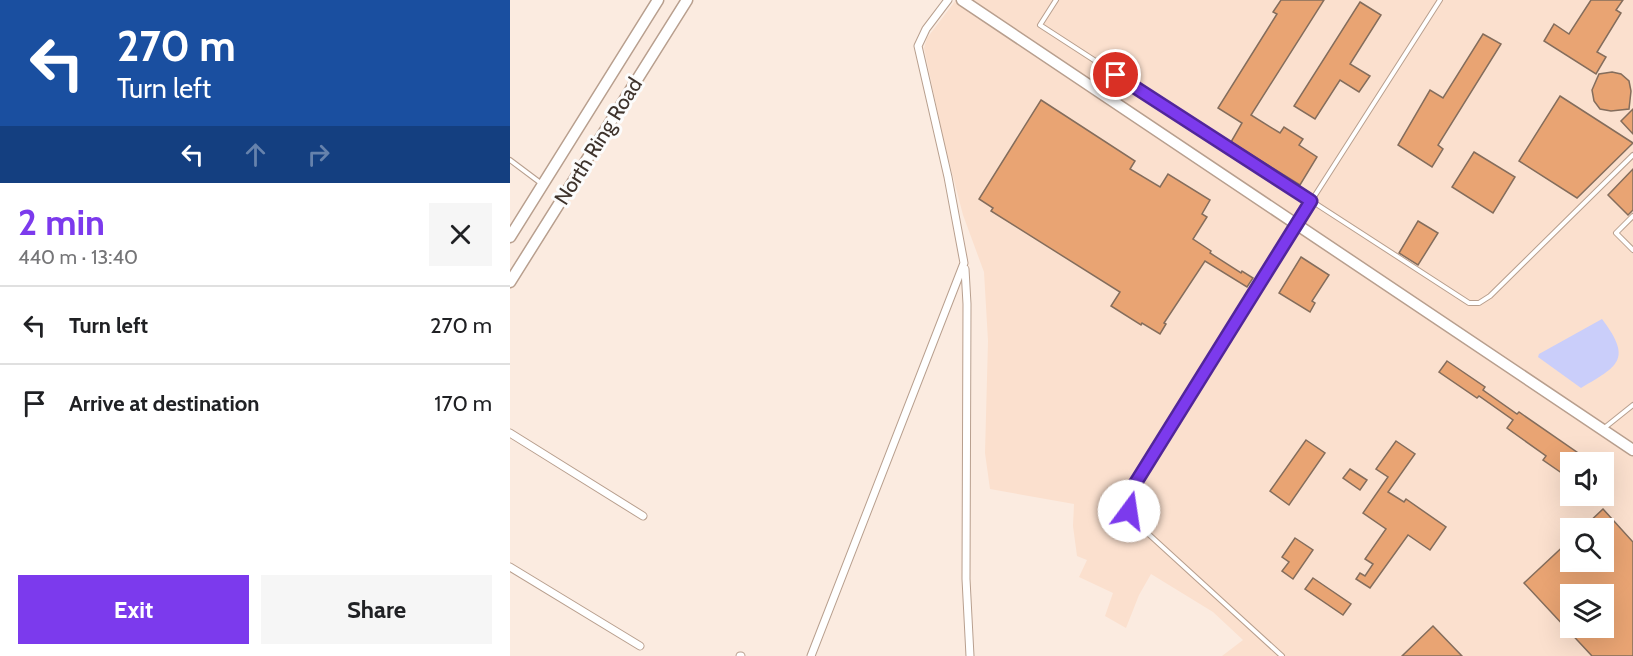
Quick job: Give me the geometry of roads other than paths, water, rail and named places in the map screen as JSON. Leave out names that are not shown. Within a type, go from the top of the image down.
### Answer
[{"type":"street","name":"North Ring Road","points":[[510,237],[658,0]]},
{"type":"street","name":"North Ring Road","points":[[510,282],[687,0]]},
{"type":"street","points":[[948,0],[926,29],[918,46],[948,177],[964,263],[968,303],[966,579],[970,656]]},
{"type":"street","points":[[962,0],[1633,450]]},
{"type":"street","points":[[811,656],[964,263]]},
{"type":"street","points":[[510,433],[643,516]]},
{"type":"street","points":[[510,567],[640,646]]},
{"type":"lane","points":[[1056,0],[1040,25],[1465,301],[1473,304],[1490,297],[1633,155]]},
{"type":"lane","points":[[1282,656],[1132,519],[1129,502],[1133,487],[1311,201],[1440,0]]},
{"type":"lane","points":[[510,160],[543,184]]},
{"type":"lane","points":[[1633,216],[1616,233],[1633,250]]},
{"type":"lane","points":[[1602,430],[1633,405]]}]
